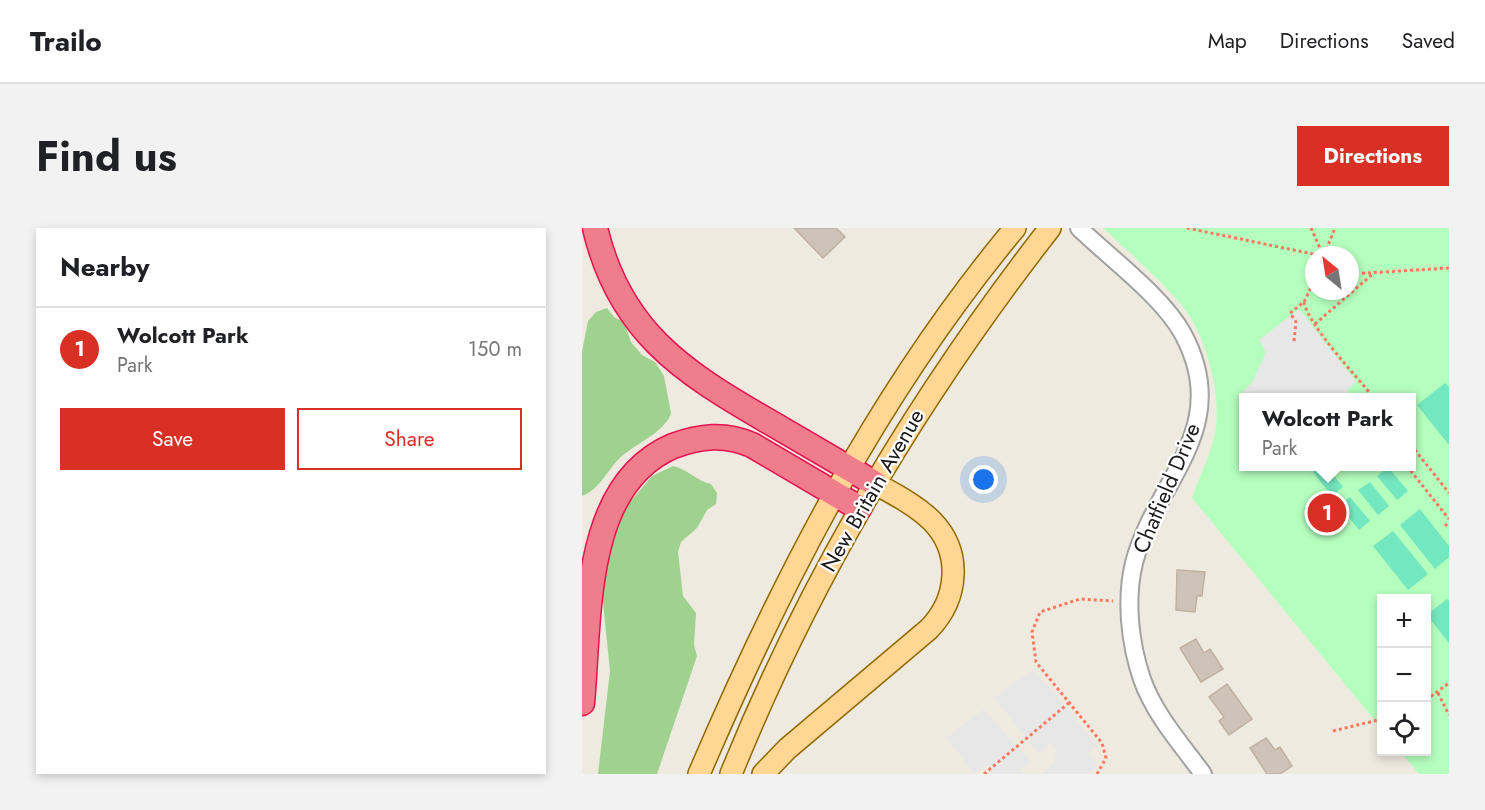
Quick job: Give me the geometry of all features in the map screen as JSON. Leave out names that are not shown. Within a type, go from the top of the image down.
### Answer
[{"type":"highway","points":[[595,228],[606,263],[620,293],[639,323],[662,351],[705,383],[874,483]]},
{"type":"highway","points":[[582,703],[587,600],[595,539],[613,493],[638,465],[686,441],[706,437],[726,437],[752,446],[859,508]]},
{"type":"main road","name":"New Britain Avenue","points":[[699,774],[773,607],[849,468],[912,366],[1015,228]]},
{"type":"main road","name":"New Britain Avenue","points":[[731,774],[796,626],[859,508],[954,356],[1050,228]]},
{"type":"main road","points":[[763,774],[787,749],[929,629],[939,619],[950,599],[954,582],[953,562],[940,531],[922,512],[874,483]]},
{"type":"street","name":"Chatfield Drive","points":[[1078,228],[1161,305],[1177,323],[1195,360],[1198,381],[1198,417],[1193,438],[1135,561],[1130,602],[1135,656],[1143,681],[1153,702],[1203,774]]},
{"type":"path","points":[[1187,228],[1305,252]]},
{"type":"path","points":[[1311,228],[1319,246]]},
{"type":"path","points":[[1327,246],[1335,228]]},
{"type":"path","points":[[1359,273],[1449,268]]},
{"type":"path","points":[[1315,324],[1375,272]]},
{"type":"path","points":[[1294,341],[1296,322],[1290,314],[1304,302],[1315,324],[1369,393]]},
{"type":"path","points":[[1416,451],[1449,493]]},
{"type":"path","points":[[1411,471],[1449,521],[1445,526]]},
{"type":"path","points":[[1097,774],[1106,758],[1102,743],[1036,662],[1032,632],[1040,612],[1080,599],[1130,602]]},
{"type":"path","points":[[1431,697],[1449,683]]},
{"type":"path","points":[[1438,693],[1449,715]]},
{"type":"path","points":[[984,774],[1070,702]]},
{"type":"path","points":[[1332,731],[1377,720]]},
{"type":"green space","points":[[1103,228],[1449,228],[1449,774],[1419,774],[1404,756],[1431,756],[1431,594],[1377,594],[1377,723],[1192,498],[1215,433],[1216,400],[1210,364],[1204,346],[1189,315],[1152,273]]},
{"type":"green space","points":[[607,308],[614,317],[624,322],[631,342],[642,355],[655,362],[664,376],[671,413],[664,425],[622,456],[595,488],[582,496],[582,352],[588,321],[596,312]]},
{"type":"green space","points":[[1445,383],[1449,387],[1449,445],[1417,405]]},
{"type":"green space","points":[[673,466],[711,484],[717,493],[716,504],[707,510],[697,528],[681,542],[678,552],[683,596],[696,613],[694,645],[697,656],[657,774],[598,774],[610,671],[602,593],[610,526],[652,476]]},
{"type":"green space","points":[[1330,471],[1343,487],[1332,496],[1313,472]]},
{"type":"green space","points":[[1383,471],[1391,471],[1408,491],[1397,500],[1377,476]]},
{"type":"green space","points":[[1370,482],[1389,506],[1378,515],[1358,490]]},
{"type":"green space","points":[[1350,497],[1370,521],[1359,530],[1339,505]]},
{"type":"green space","points":[[1420,509],[1449,546],[1449,557],[1435,569],[1400,525]]},
{"type":"green space","points":[[1393,531],[1428,574],[1408,590],[1373,546]]},
{"type":"green space","points":[[1447,599],[1449,601],[1449,643],[1431,620],[1431,612]]},
{"type":"shaded area","points":[[1299,309],[1356,382],[1347,390],[1348,393],[1245,393],[1243,391],[1252,383],[1266,352],[1259,340]]},
{"type":"shaded area","points":[[1034,669],[1098,746],[1088,754],[1098,766],[1088,774],[1042,774],[1054,763],[1056,748],[1050,742],[1039,754],[994,698]]},
{"type":"shaded area","points":[[984,709],[1030,762],[1021,770],[1024,774],[991,774],[994,771],[987,763],[975,774],[946,738]]},
{"type":"building","points":[[794,228],[836,228],[845,237],[823,258]]},
{"type":"building","points":[[1177,570],[1205,572],[1202,596],[1197,596],[1195,612],[1176,610]]},
{"type":"building","points":[[1196,639],[1204,653],[1210,649],[1223,669],[1201,682],[1180,648]]},
{"type":"building","points":[[1227,684],[1252,719],[1229,735],[1219,721],[1224,717],[1209,697]]},
{"type":"building","points":[[1266,738],[1275,750],[1280,747],[1292,766],[1280,774],[1267,774],[1250,748]]},
{"type":"place","name":"Wolcott Park","points":[[1327,513]]}]
